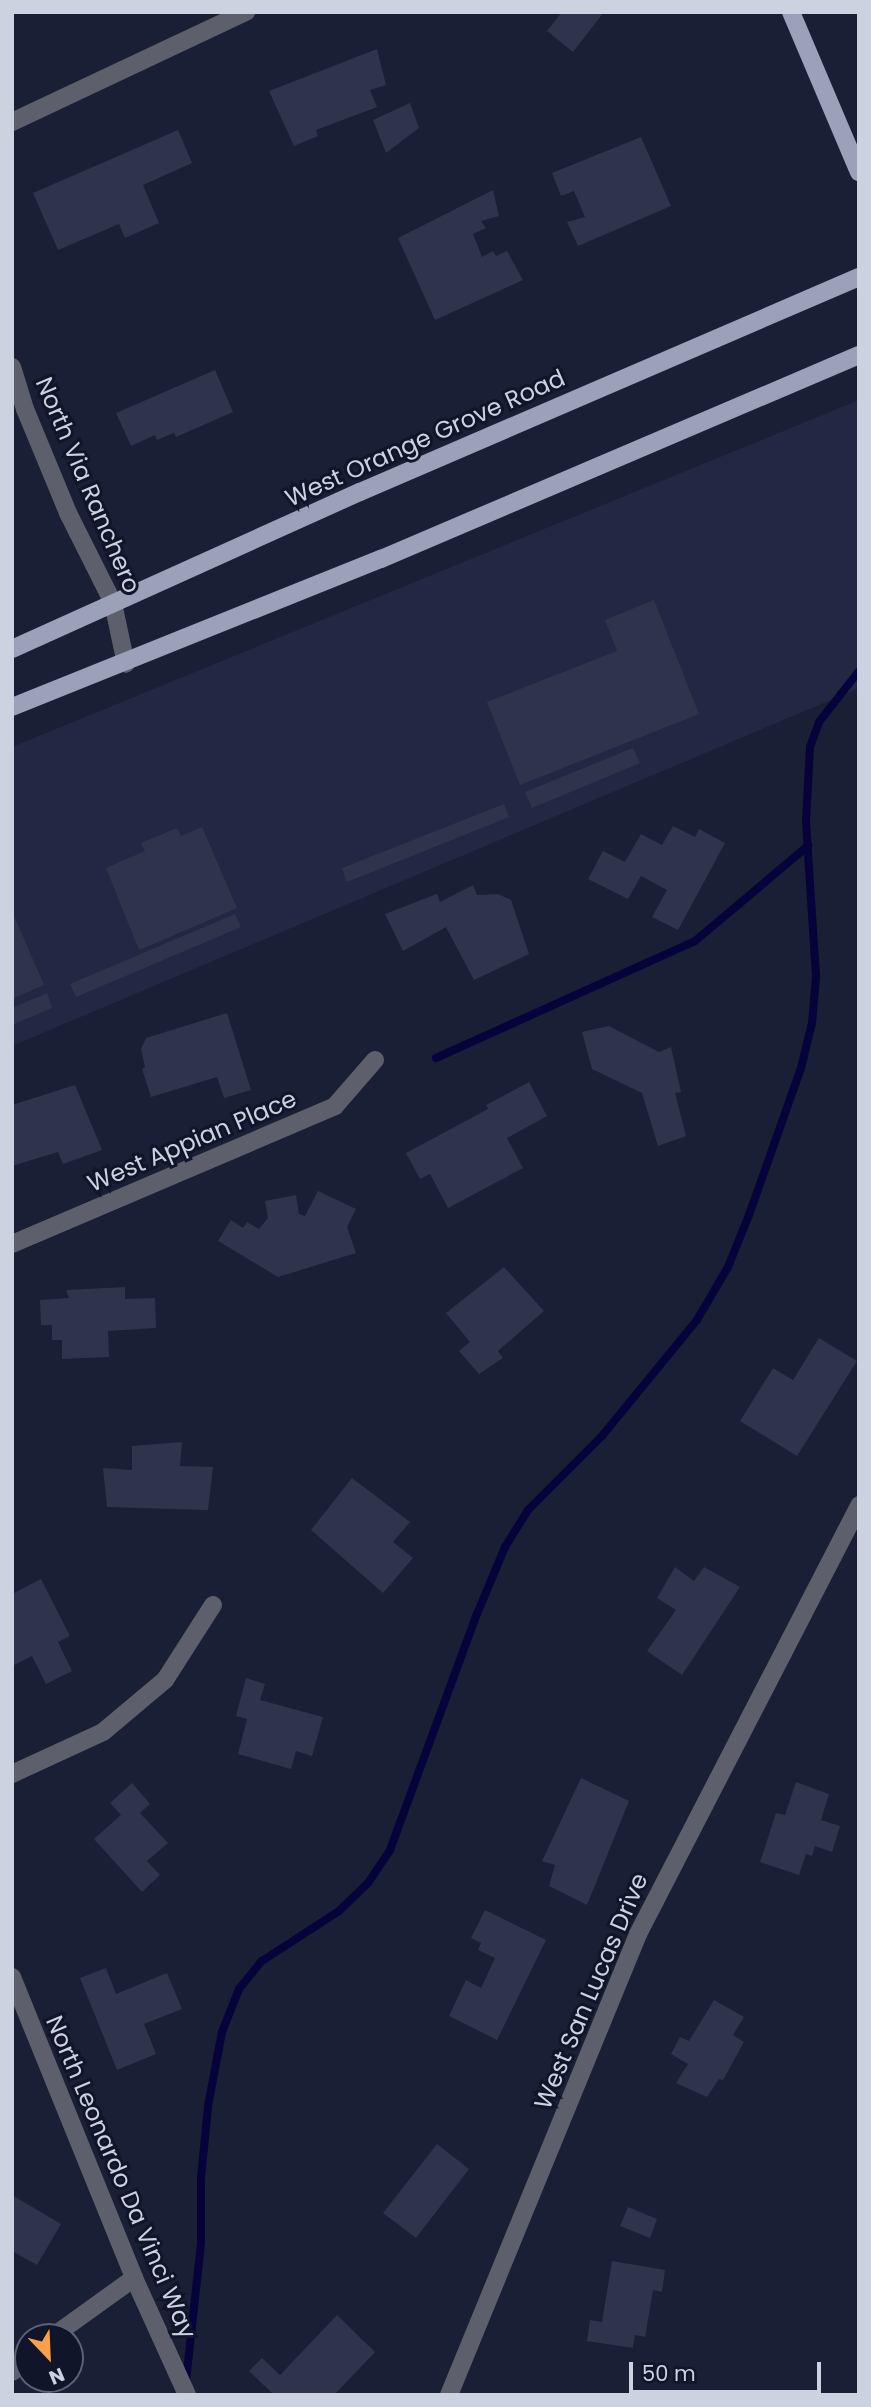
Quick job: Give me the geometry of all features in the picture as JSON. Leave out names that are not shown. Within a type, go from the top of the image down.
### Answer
[{"type":"main road","points":[[791,12],[859,172]]},
{"type":"main road","name":"West Orange Grove Road","points":[[12,649],[360,492],[859,277]]},
{"type":"main road","points":[[12,707],[126,664],[859,355]]},
{"type":"street","points":[[12,122],[246,12]]},
{"type":"street","name":"North Via Ranchero","points":[[12,368],[24,409],[68,513],[113,603],[126,664]]},
{"type":"street","name":"West Appian Place","points":[[12,1244],[335,1106],[375,1060]]},
{"type":"street","name":"West San Lucas Drive","points":[[449,2395],[638,1934],[859,1505]]},
{"type":"street","points":[[12,1774],[103,1732],[165,1680],[213,1605]]},
{"type":"street","name":"North Leonardo Da Vinci Way","points":[[12,1977],[134,2278],[187,2395]]},
{"type":"street","points":[[71,2323],[134,2278]]},
{"type":"shaded area","points":[[859,400],[859,688],[12,1046],[12,747]]},
{"type":"building","points":[[562,12],[604,12],[573,52],[547,31]]},
{"type":"building","points":[[377,49],[386,85],[370,90],[377,107],[316,130],[318,136],[294,146],[269,91]]},
{"type":"building","points":[[410,103],[419,128],[386,153],[373,120]]},
{"type":"building","points":[[178,130],[192,163],[143,185],[159,223],[125,238],[119,224],[58,250],[33,193]]},
{"type":"building","points":[[641,137],[671,206],[578,246],[567,222],[585,217],[574,191],[561,196],[552,173]]},
{"type":"building","points":[[493,190],[499,216],[481,221],[486,228],[473,234],[482,257],[493,251],[496,256],[507,251],[523,280],[435,320],[398,238]]},
{"type":"building","points":[[215,370],[233,412],[176,437],[174,433],[157,440],[155,435],[131,446],[116,413]]},
{"type":"building","points":[[654,600],[699,714],[520,785],[487,702],[617,651],[605,620]]},
{"type":"building","points":[[633,748],[640,763],[532,808],[525,792]]},
{"type":"building","points":[[504,804],[509,817],[347,882],[342,868]]},
{"type":"building","points":[[673,826],[695,837],[699,829],[725,843],[678,930],[652,917],[667,890],[641,876],[628,899],[588,879],[603,851],[625,862],[641,834],[662,845]]},
{"type":"building","points":[[202,827],[237,908],[139,950],[106,868],[145,851],[141,843],[177,828],[181,836]]},
{"type":"building","points":[[473,885],[477,895],[498,894],[511,900],[529,954],[474,980],[446,927],[403,951],[385,914],[437,894],[440,902]]},
{"type":"building","points":[[12,911],[44,985],[12,999]]},
{"type":"building","points":[[235,914],[241,927],[76,997],[70,984]]},
{"type":"building","points":[[47,993],[52,1008],[12,1025],[12,1008]]},
{"type":"building","points":[[227,1013],[251,1090],[224,1098],[217,1077],[151,1097],[142,1069],[145,1067],[141,1049],[146,1038]]},
{"type":"building","points":[[609,1026],[659,1052],[671,1047],[681,1092],[675,1093],[686,1136],[658,1146],[642,1093],[592,1069],[582,1032]]},
{"type":"building","points":[[529,1082],[547,1116],[507,1138],[523,1168],[448,1208],[430,1174],[420,1179],[406,1153],[488,1109],[486,1105]]},
{"type":"building","points":[[75,1085],[102,1150],[63,1164],[58,1152],[12,1166],[12,1105]]},
{"type":"building","points":[[318,1191],[356,1209],[347,1227],[356,1253],[278,1277],[218,1241],[231,1220],[243,1228],[247,1222],[259,1229],[268,1218],[265,1201],[296,1195],[299,1214],[305,1216]]},
{"type":"building","points":[[504,1267],[544,1311],[498,1351],[503,1358],[479,1374],[459,1351],[470,1342],[446,1313]]},
{"type":"building","points":[[125,1287],[125,1299],[155,1298],[156,1328],[108,1331],[109,1357],[62,1359],[62,1340],[52,1340],[52,1325],[41,1325],[40,1300],[69,1298],[66,1290]]},
{"type":"building","points":[[819,1338],[857,1361],[797,1456],[740,1421],[773,1368],[793,1380]]},
{"type":"building","points":[[182,1442],[180,1466],[213,1467],[208,1510],[107,1507],[103,1468],[132,1470],[132,1446]]},
{"type":"building","points":[[352,1478],[410,1522],[393,1542],[413,1558],[383,1593],[311,1530]]},
{"type":"building","points":[[675,1567],[694,1581],[704,1567],[740,1587],[682,1675],[647,1651],[676,1610],[657,1598]]},
{"type":"building","points":[[41,1579],[70,1636],[58,1642],[72,1671],[46,1684],[32,1656],[12,1666],[12,1594]]},
{"type":"building","points":[[246,1678],[265,1684],[260,1700],[323,1717],[312,1756],[296,1751],[291,1769],[238,1754],[247,1719],[236,1716]]},
{"type":"building","points":[[581,1778],[629,1801],[587,1905],[549,1886],[555,1865],[542,1861]]},
{"type":"building","points":[[796,1782],[829,1794],[821,1820],[840,1826],[832,1852],[815,1846],[812,1856],[806,1854],[799,1875],[760,1862],[776,1813],[785,1815]]},
{"type":"building","points":[[132,1783],[150,1804],[140,1813],[168,1843],[147,1861],[160,1875],[142,1892],[94,1839],[121,1815],[110,1803]]},
{"type":"building","points":[[485,1910],[546,1940],[497,2040],[449,2016],[466,1980],[481,1988],[495,1958],[478,1950],[481,1943],[471,1938]]},
{"type":"building","points":[[106,1968],[116,1994],[167,1973],[182,2009],[144,2024],[156,2054],[117,2070],[80,1978]]},
{"type":"building","points":[[714,2000],[744,2017],[733,2035],[744,2042],[723,2080],[719,2079],[707,2097],[676,2083],[688,2064],[671,2054],[680,2037],[689,2041]]},
{"type":"building","points":[[437,2144],[469,2169],[416,2238],[383,2213]]},
{"type":"building","points":[[12,2195],[61,2224],[37,2265],[12,2251]]},
{"type":"building","points":[[628,2207],[657,2219],[650,2238],[620,2226]]},
{"type":"building","points":[[612,2261],[665,2270],[662,2292],[653,2290],[645,2337],[635,2335],[633,2348],[587,2341],[590,2320],[602,2322]]},
{"type":"building","points":[[337,2315],[375,2352],[334,2395],[274,2395],[249,2371],[262,2358],[280,2375]]},
{"type":"waterway","points":[[186,2381],[201,2242],[201,2178],[208,2106],[222,2032],[239,1989],[262,1961],[339,1911],[368,1883],[390,1850],[477,1614],[505,1547],[528,1510],[602,1436],[697,1320],[728,1267],[749,1215],[801,1068],[812,1023],[816,976],[806,821],[810,747],[819,722],[859,671]]},
{"type":"waterway","points":[[436,1058],[695,941],[808,846]]}]
